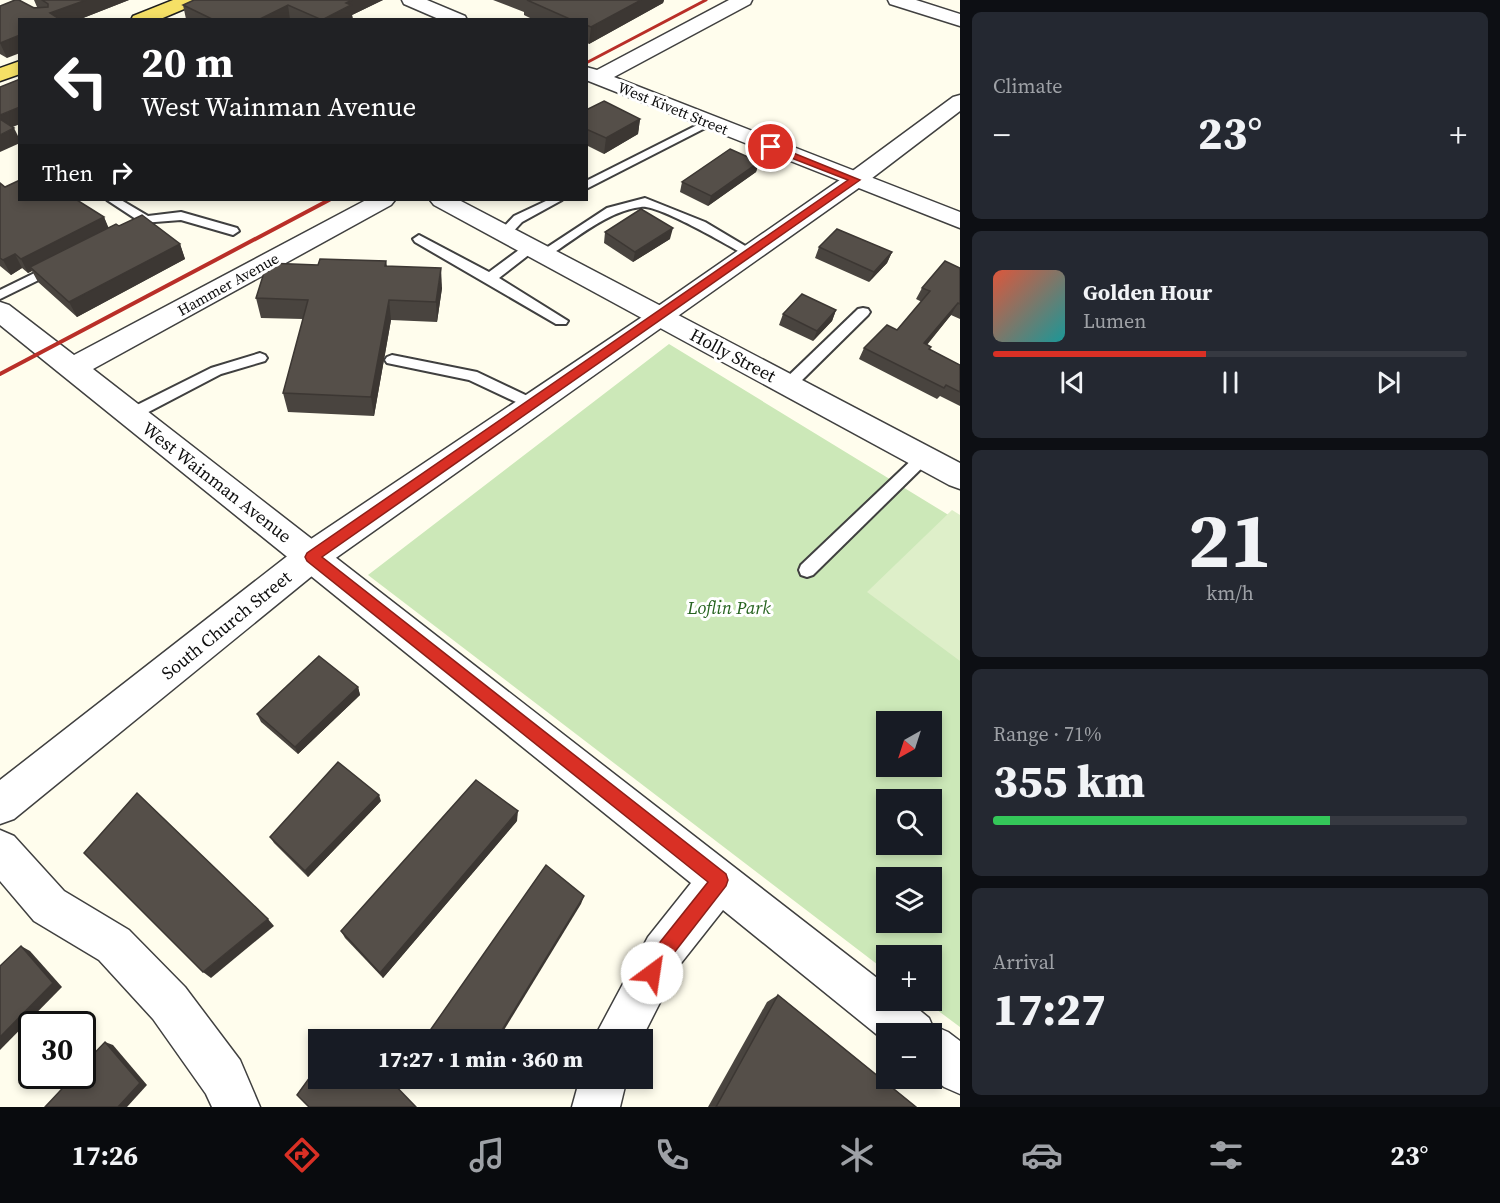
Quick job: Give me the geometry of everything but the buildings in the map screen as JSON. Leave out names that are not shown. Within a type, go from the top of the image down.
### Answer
[{"type":"main road","points":[[145,18],[189,0]]},
{"type":"main road","points":[[0,75],[18,68]]},
{"type":"street","points":[[411,0],[453,18]]},
{"type":"street","points":[[592,76],[742,0]]},
{"type":"street","points":[[897,0],[960,21]]},
{"type":"street","name":"West Kivett Street","points":[[592,76],[960,221]]},
{"type":"street","name":"South Church Street","points":[[0,805],[311,557],[855,180],[960,101]]},
{"type":"street","name":"Hammer Avenue","points":[[73,368],[380,201]]},
{"type":"street","name":"Holly Street","points":[[444,201],[960,477]]},
{"type":"street","name":"West Wainman Avenue","points":[[3,314],[899,1023]]},
{"type":"street","points":[[0,850],[49,906],[114,945],[169,1003],[224,1077],[236,1107]]},
{"type":"street","points":[[622,1029],[663,952],[720,880]]},
{"type":"street","points":[[942,1056],[960,1071]]},
{"type":"street","points":[[596,1107],[601,1089]]},
{"type":"lane","points":[[588,185],[709,122]]},
{"type":"lane","points":[[114,201],[140,223],[181,216],[233,231]]},
{"type":"lane","points":[[505,233],[518,219],[554,201]]},
{"type":"lane","points":[[490,278],[611,211],[645,202],[701,225],[751,253]]},
{"type":"lane","points":[[419,239],[561,321]]},
{"type":"lane","points":[[3,314],[62,263]]},
{"type":"lane","points":[[788,385],[863,312]]},
{"type":"lane","points":[[132,414],[216,371],[260,358]]},
{"type":"lane","points":[[392,360],[472,376],[533,405]]},
{"type":"lane","points":[[807,570],[924,457]]},
{"type":"green space","name":"Loflin Park","points":[[669,344],[960,522],[960,1027],[938,1011],[942,1011],[942,945],[876,945],[876,963],[368,575]]},
{"type":"green space","points":[[952,510],[960,515],[960,661],[867,592]]},
{"type":"railway","points":[[588,62],[706,0]]},
{"type":"railway","points":[[0,374],[327,201]]},
{"type":"route","points":[[652,973],[663,952],[720,880],[311,557],[855,180],[771,147]]}]
